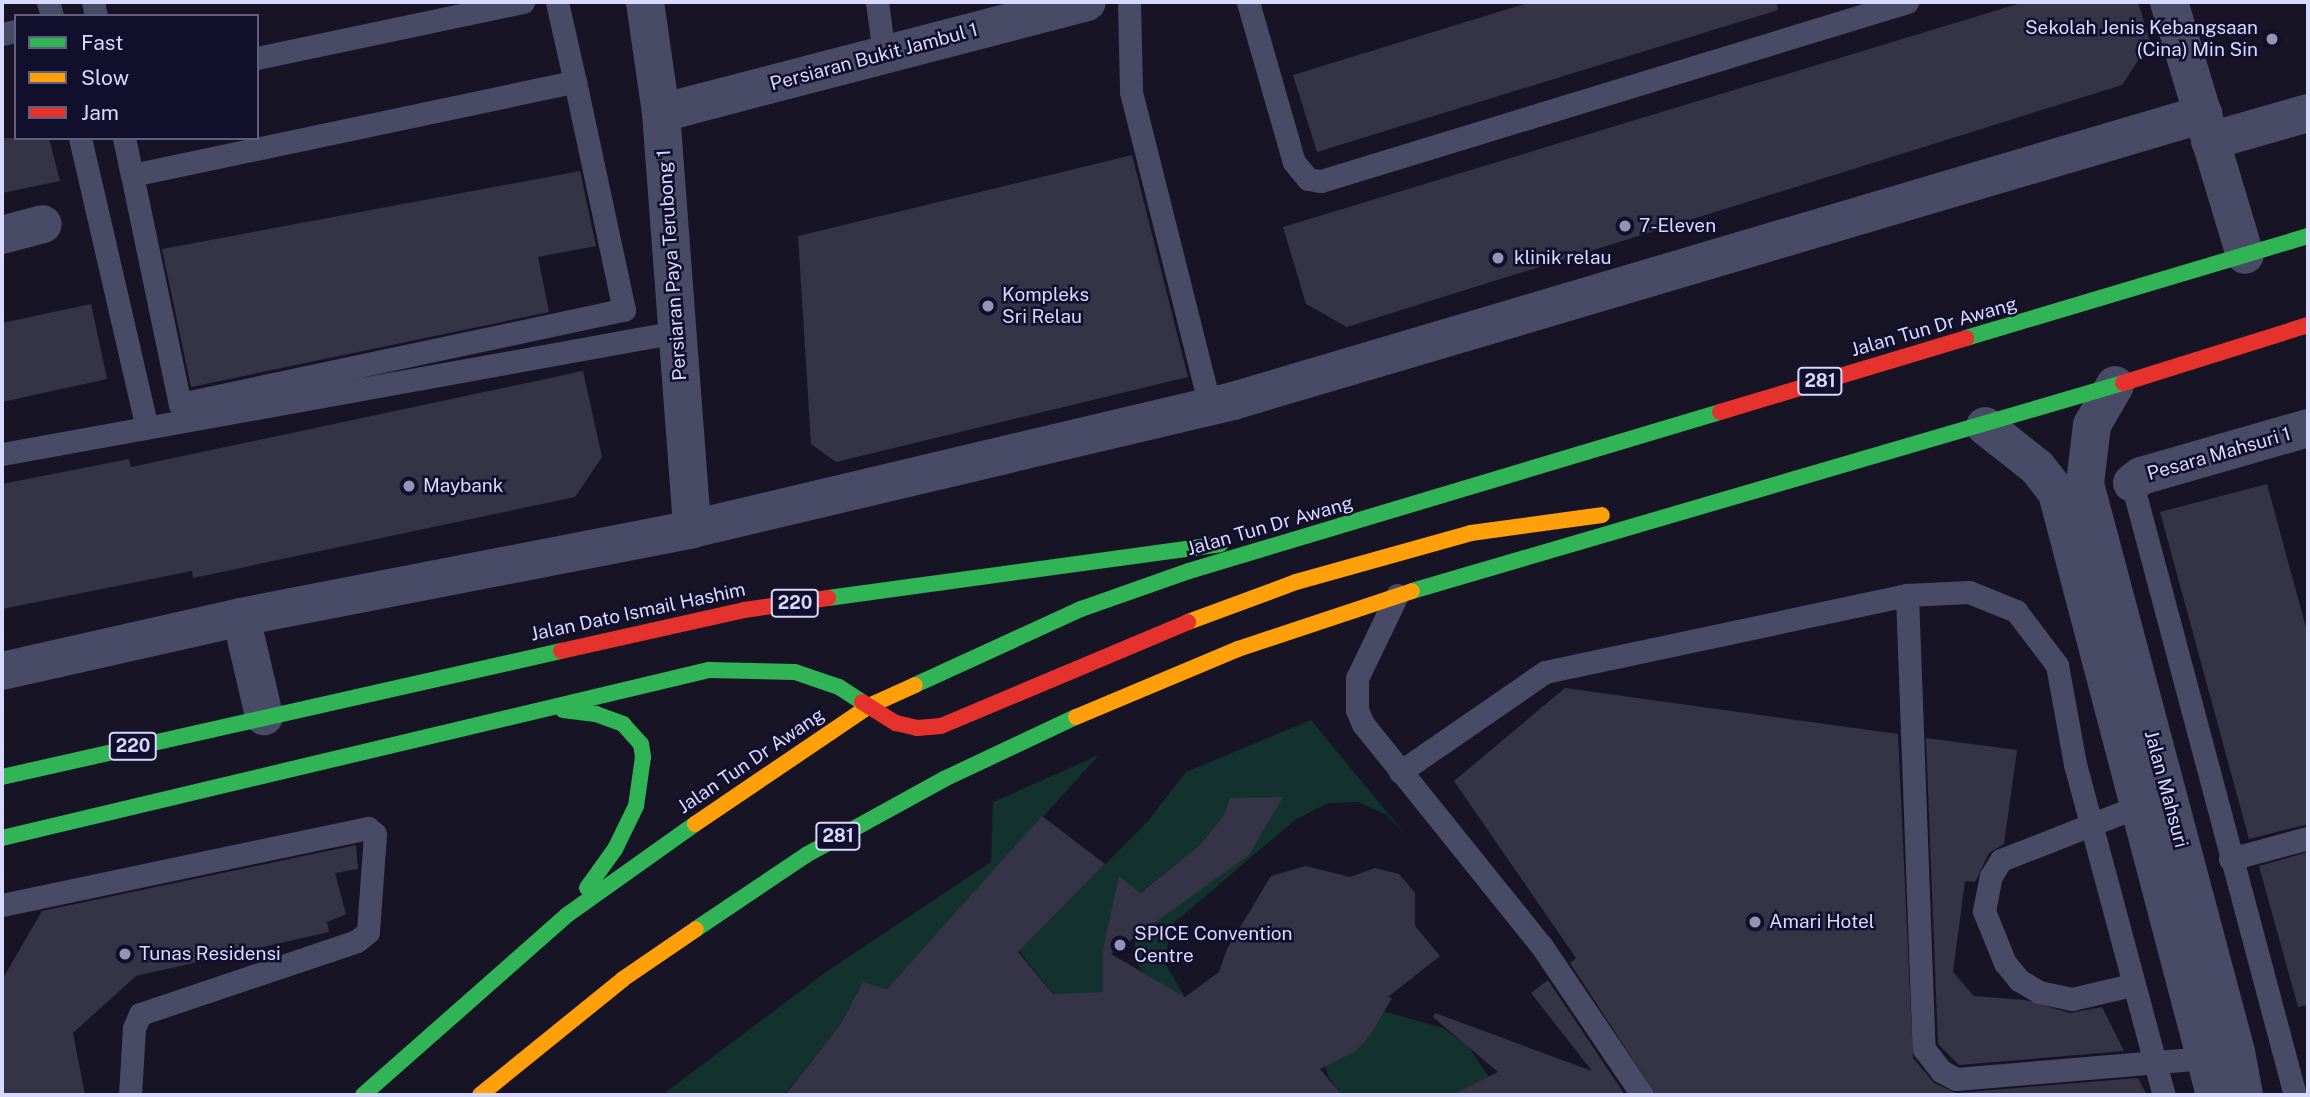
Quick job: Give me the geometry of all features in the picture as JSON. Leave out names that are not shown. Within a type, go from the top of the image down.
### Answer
[{"type":"main road","name":"Jalan Tun Dr Awang","points":[[363,1095],[567,915],[754,782],[871,705],[1081,609],[1189,571],[2308,236]]},
{"type":"main road","name":"281","points":[[480,1095],[686,933],[868,819],[1126,694],[1238,649],[1397,595],[1985,426],[2308,325]]},
{"type":"main road","points":[[2,838],[527,712],[733,667],[776,669],[816,677],[907,726],[941,726],[1216,611],[1387,555],[1500,528],[1740,496]]},
{"type":"main road","name":"Jalan Dato Ismail Hashim","points":[[2,776],[744,610],[1333,530]]},
{"type":"main road","points":[[527,712],[562,710],[611,718],[633,733],[643,757],[641,790],[626,829],[567,915]]},
{"type":"street","name":"Persiaran Paya Terubong 1","points":[[645,2],[661,113],[692,528]]},
{"type":"street","name":"Persiaran Bukit Jambul 1","points":[[661,113],[1087,2]]},
{"type":"street","points":[[2169,2],[2245,255]]},
{"type":"street","points":[[2,671],[241,617],[692,528],[1210,407],[2207,127],[2308,113]]},
{"type":"street","points":[[2,235],[43,224]]},
{"type":"street","points":[[1985,426],[2037,467],[2071,488],[2092,425],[2115,385]]},
{"type":"street","name":"Pesara Mahsuri 1","points":[[2132,483],[2141,476],[2307,434]]},
{"type":"street","name":"Jalan Mahsuri","points":[[2071,488],[2141,805],[2208,1058],[2215,1095]]},
{"type":"street","name":"Jalan Mahsuri","points":[[2071,488],[2236,1052],[2244,1095]]},
{"type":"street","points":[[241,617],[264,716]]},
{"type":"lane","points":[[259,58],[523,2]]},
{"type":"lane","points":[[124,140],[180,404],[624,310],[557,2]]},
{"type":"lane","points":[[877,2],[884,54]]},
{"type":"lane","points":[[1129,2],[1131,92],[1210,407]]},
{"type":"lane","points":[[1248,2],[1294,162],[1308,179],[1321,181],[1907,2]]},
{"type":"lane","points":[[132,175],[575,82]]},
{"type":"lane","points":[[80,140],[146,424]]},
{"type":"lane","points":[[2,454],[146,424],[677,332]]},
{"type":"lane","points":[[2132,483],[2295,1095]]},
{"type":"lane","points":[[1400,772],[1545,672],[1907,595],[1969,592],[2017,611],[2057,665],[2090,824],[2164,1095]]},
{"type":"lane","points":[[1397,595],[1357,678],[1357,710],[1400,772],[1541,945],[1642,1095]]},
{"type":"lane","points":[[1907,595],[1924,1049],[1941,1071],[1956,1079],[2208,1058]]},
{"type":"lane","points":[[2132,985],[2072,999],[2039,992],[2019,980],[1989,934],[1984,911],[1991,876],[2001,860],[2141,805]]},
{"type":"lane","points":[[2,905],[368,828],[375,834],[368,932],[357,941],[140,1014],[134,1028],[130,1095]]},
{"type":"lane","points":[[2230,859],[2308,838]]},
{"type":"green space","points":[[1311,720],[1406,835],[1387,815],[1359,802],[1328,803],[1295,820],[1169,927],[1166,965],[1185,997],[1144,974],[1135,960],[1135,943],[1145,929],[1262,833],[1277,798],[1224,815],[1200,845],[1125,904],[1103,957],[1106,976],[1117,991],[1056,997],[1019,951],[1148,821],[1186,772]]},
{"type":"green space","points":[[1099,755],[887,989],[863,982],[840,1025],[784,1095],[662,1095],[826,972],[991,862],[993,802]]},
{"type":"green space","points":[[1383,1011],[1443,1028],[1468,1046],[1489,1077],[1454,1095],[1342,1095],[1328,1076],[1324,1061],[1356,1051]]},
{"type":"building","points":[[1531,2],[1777,2],[1778,10],[1317,152],[1293,75]]},
{"type":"building","points":[[2024,2],[2138,2],[2150,42],[2122,85],[1347,327],[1306,304],[1283,227]]},
{"type":"building","points":[[2,138],[50,140],[60,181],[2,193]]},
{"type":"building","name":"Kompleks Sri Relau","points":[[1132,155],[1188,377],[836,462],[811,444],[798,236]]},
{"type":"building","points":[[580,171],[596,246],[538,257],[549,312],[191,387],[162,249]]},
{"type":"building","points":[[91,304],[107,379],[2,402],[2,323]]},
{"type":"building","points":[[583,371],[602,457],[575,497],[193,578],[192,571],[2,609],[2,484],[129,459],[131,467]]},
{"type":"building","points":[[2267,484],[2308,635],[2308,824],[2249,839],[2160,512]]},
{"type":"building","name":"Amari Hotel","points":[[1565,688],[1898,734],[1913,1058],[1934,1083],[1956,1093],[2138,1078],[2147,1095],[1656,1095],[1570,963],[1576,958],[1454,781]]},
{"type":"building","points":[[1926,738],[2017,750],[2004,844],[1989,853],[1975,882],[1965,881],[1953,972],[1974,996],[2025,1000],[2070,1013],[2102,1007],[2124,1051],[1959,1065],[1938,1044]]},
{"type":"building","points":[[1283,797],[1249,855],[1111,954],[1185,997],[1219,972],[1227,949],[1271,876],[1306,866],[1350,877],[1375,868],[1399,874],[1415,893],[1415,926],[1440,956],[1388,997],[1392,998],[1371,1034],[1356,1051],[1320,1069],[1342,1095],[785,1095],[840,1025],[863,982],[887,989],[1042,816],[1105,864],[1018,952],[1053,994],[1103,992],[1103,949],[1119,876],[1140,893],[1200,845],[1224,815],[1230,798]]},
{"type":"building","name":"Tunas Residensi","points":[[356,845],[358,869],[335,873],[346,914],[327,922],[329,932],[136,976],[73,1033],[85,1095],[2,1095],[2,980],[42,911]]},
{"type":"building","points":[[2308,852],[2308,1005],[2298,1007],[2259,866]]},
{"type":"building","points":[[1548,980],[1625,1095],[1452,1095],[1498,1072],[1433,1017],[1435,1013],[1592,1071],[1531,993]]},
{"type":"traffic: fast","points":[[1966,338],[2308,236]]},
{"type":"traffic: fast","points":[[1412,591],[2123,383]]},
{"type":"traffic: fast","points":[[915,685],[1081,609],[1189,571],[1720,412]]},
{"type":"traffic: fast","points":[[828,598],[1220,544]]},
{"type":"traffic: fast","points":[[2,777],[561,651]]},
{"type":"traffic: fast","points":[[2,838],[709,670],[795,672],[839,687],[862,702]]},
{"type":"traffic: fast","points":[[563,710],[596,714],[623,724],[641,744],[643,757],[636,806],[615,849],[587,888]]},
{"type":"traffic: fast","points":[[696,929],[806,855],[944,779],[1076,717]]},
{"type":"traffic: fast","points":[[363,1095],[567,915],[695,824]]},
{"type":"traffic: slow","points":[[1188,622],[1296,582],[1471,533],[1602,515]]},
{"type":"traffic: slow","points":[[1076,717],[1238,649],[1412,591]]},
{"type":"traffic: slow","points":[[695,824],[871,705],[915,685]]},
{"type":"traffic: slow","points":[[480,1095],[623,979],[696,929]]},
{"type":"traffic: jam","points":[[2123,383],[2308,325]]},
{"type":"traffic: jam","points":[[1720,412],[1966,338]]},
{"type":"traffic: jam","points":[[561,651],[744,610],[828,598]]},
{"type":"traffic: jam","points":[[862,702],[896,723],[917,728],[941,726],[1188,622]]},
{"type":"place","name":"Sekolah Jenis Kebangsaan (Cina) Min Sin","points":[[2272,39]]},
{"type":"place","name":"7-Eleven","points":[[1625,226]]},
{"type":"place","name":"klinik relau","points":[[1498,258]]},
{"type":"place","name":"Kompleks Sri Relau","points":[[988,306]]},
{"type":"place","name":"Maybank","points":[[409,486]]},
{"type":"place","name":"Amari Hotel","points":[[1755,922]]},
{"type":"place","name":"SPICE Convention Centre","points":[[1120,945]]},
{"type":"place","name":"Tunas Residensi","points":[[125,954]]}]
